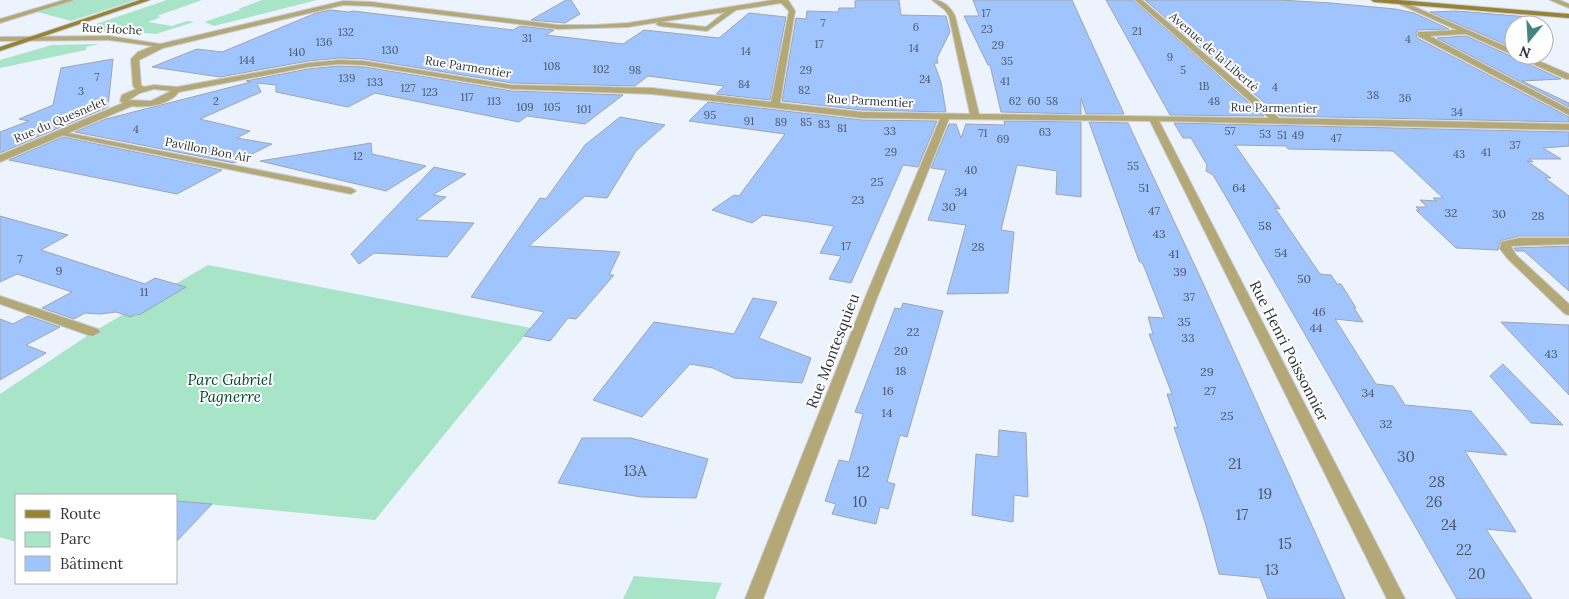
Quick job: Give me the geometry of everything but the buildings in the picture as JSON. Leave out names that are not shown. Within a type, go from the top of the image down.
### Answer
[{"type":"main road","points":[[0,49],[147,0]]},
{"type":"main road","points":[[1374,0],[1569,16]]},
{"type":"main road","points":[[1455,0],[1569,7]]},
{"type":"street","points":[[0,21],[71,0]]},
{"type":"street","points":[[160,46],[316,8],[343,4],[371,4],[558,27],[604,27],[783,0],[792,11],[775,105]]},
{"type":"street","points":[[936,0],[948,9],[952,16],[975,116]]},
{"type":"street","name":"Avenue de la Liberté","points":[[1138,0],[1276,120]]},
{"type":"street","points":[[1553,0],[1569,7]]},
{"type":"street","points":[[1402,2],[1504,49]]},
{"type":"street","points":[[643,22],[707,29],[735,8]]},
{"type":"street","points":[[1467,32],[1421,34],[1569,112]]},
{"type":"street","name":"Rue Hoche","points":[[0,39],[119,39],[146,42],[160,46]]},
{"type":"street","name":"Rue Hoche","points":[[142,89],[136,86],[135,59],[141,54],[160,46]]},
{"type":"street","name":"Rue Parmentier","points":[[175,90],[308,65],[348,62],[512,87],[652,91],[862,115],[1276,120],[1569,127]]},
{"type":"street","points":[[1541,65],[1569,77]]},
{"type":"street","points":[[1548,68],[1569,68]]},
{"type":"street","points":[[129,104],[124,101],[124,97],[142,89],[164,86],[175,90]]},
{"type":"street","name":"Rue du Quesnelet","points":[[0,159],[129,104],[142,104],[162,100],[172,95],[175,90]]},
{"type":"street","name":"Rue Montesquieu","points":[[754,599],[871,298],[946,116]]},
{"type":"street","name":"Rue Henri Poissonnier","points":[[1153,118],[1396,599]]},
{"type":"street","points":[[1569,241],[1520,241],[1505,244],[1506,249],[1512,256],[1569,311]]},
{"type":"street","points":[[0,300],[93,332]]},
{"type":"lane","name":"Pavillon Bon Air","points":[[61,133],[351,191]]},
{"type":"green space","points":[[76,0],[136,0],[71,21],[34,11]]},
{"type":"green space","points":[[167,0],[202,0],[157,16],[161,17],[148,22],[172,26],[187,21],[194,22],[156,34],[93,32],[101,29],[90,26]]},
{"type":"green space","points":[[262,0],[317,0],[214,26],[204,22],[241,10],[238,9]]},
{"type":"green space","points":[[99,44],[86,47],[86,50],[0,68],[0,60],[52,45]]},
{"type":"green space","name":"Parc Gabriel Pagnerre","points":[[208,265],[531,328],[375,520],[178,501],[178,494],[15,494],[15,542],[0,537],[0,394],[93,332]]},
{"type":"green space","points":[[634,576],[722,583],[715,599],[623,599]]}]
